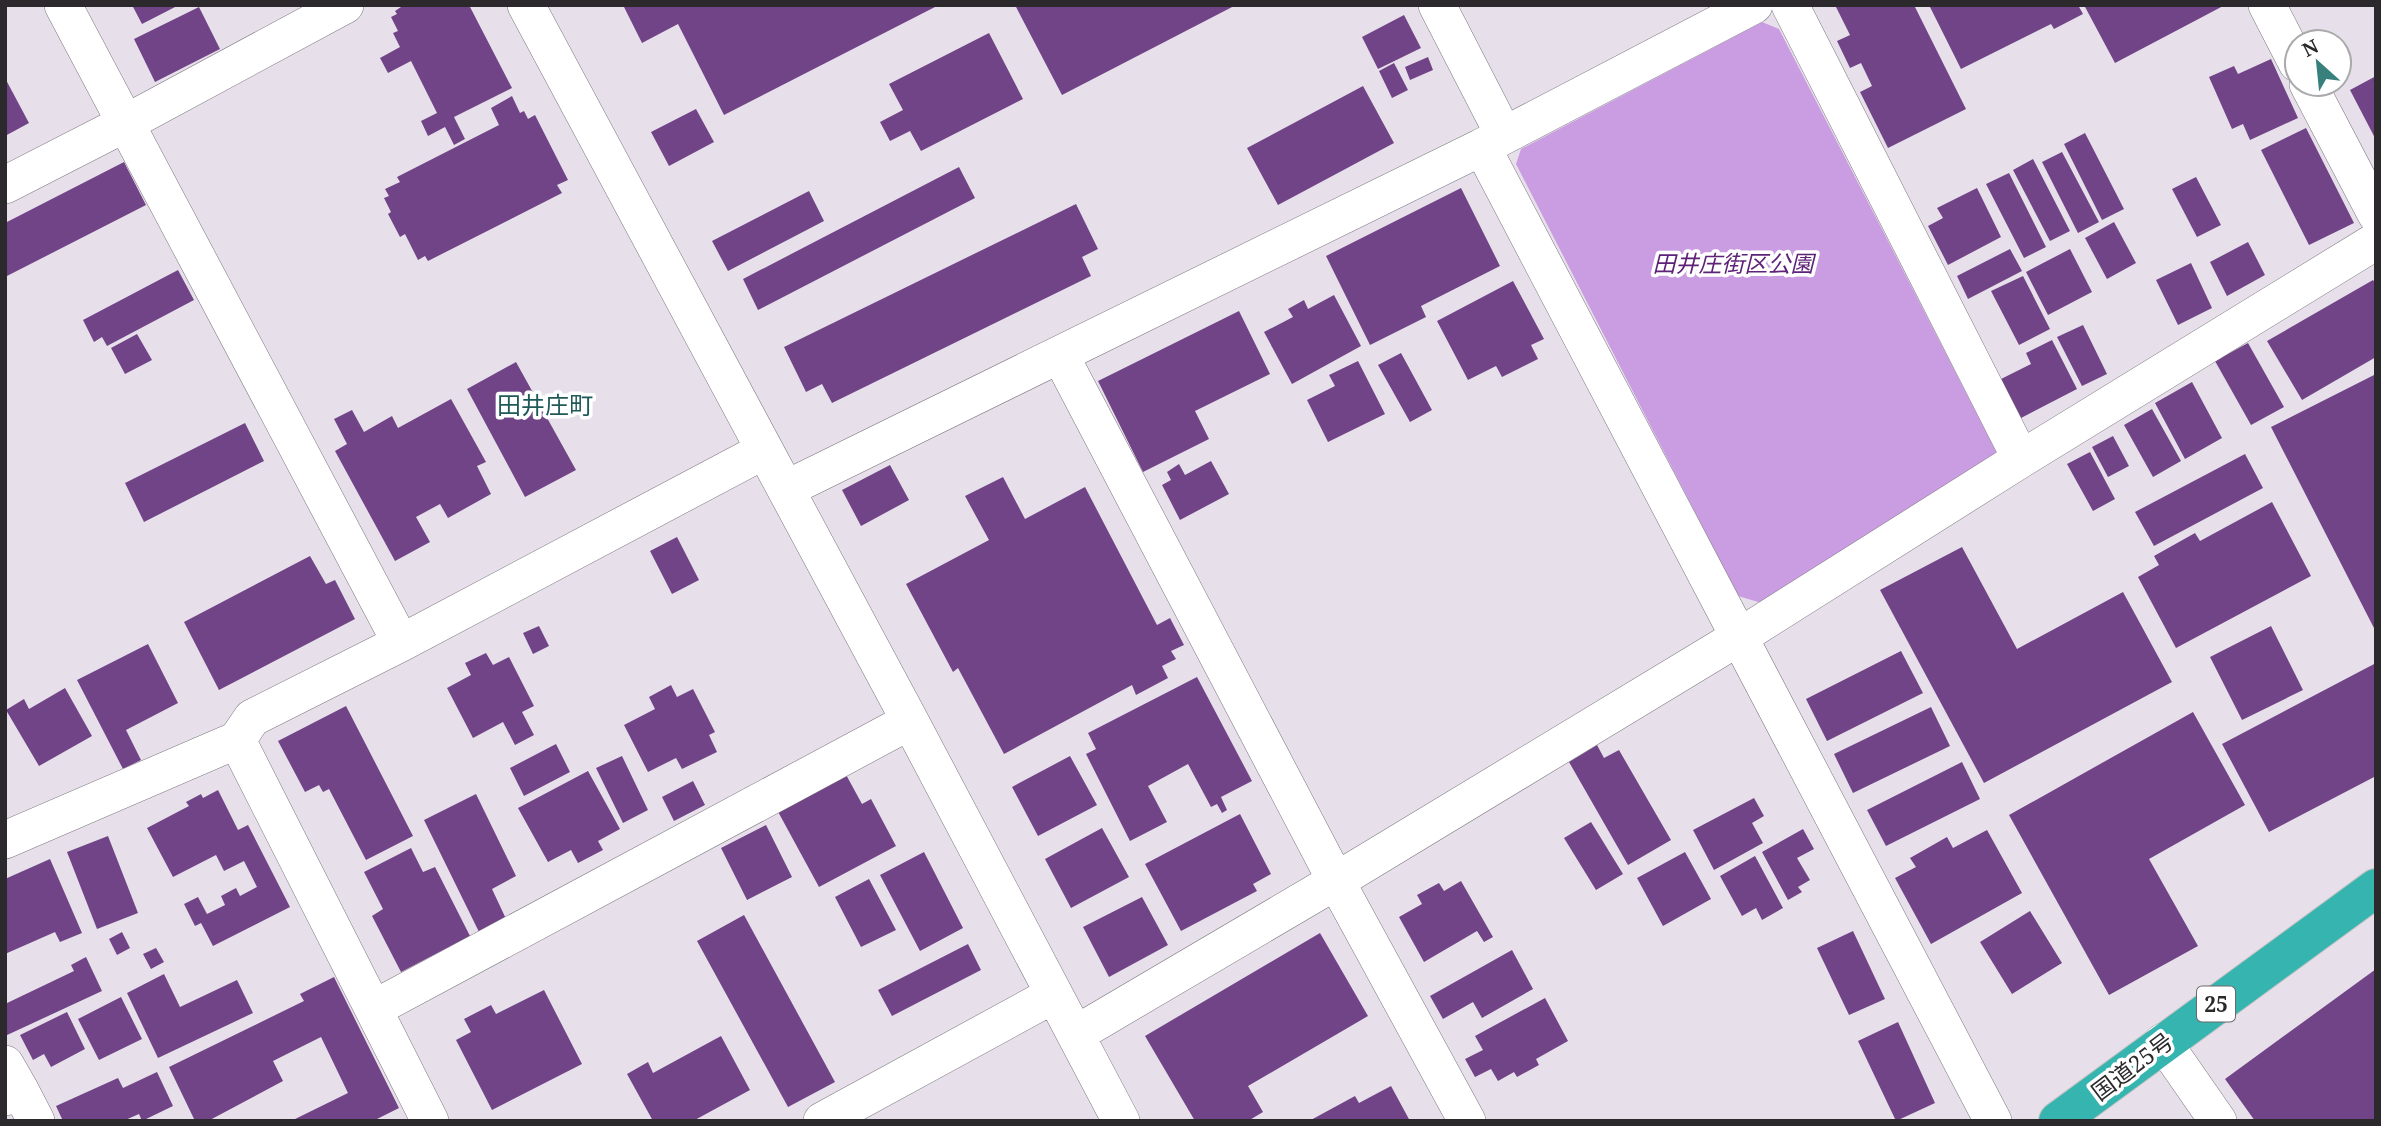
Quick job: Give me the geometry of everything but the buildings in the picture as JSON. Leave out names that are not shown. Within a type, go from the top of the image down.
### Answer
[{"type":"highway","name":"国道25号","points":[[2058,1121],[2376,888]]},
{"type":"street","points":[[63,5],[401,643]]},
{"type":"street","points":[[5,185],[345,5]]},
{"type":"street","points":[[526,5],[1121,1121]]},
{"type":"street","points":[[1437,5],[1493,141],[1739,637],[1993,1121]]},
{"type":"street","points":[[786,489],[1493,141],[1754,5]]},
{"type":"street","points":[[1790,5],[2021,458]]},
{"type":"street","points":[[2267,5],[2283,36]]},
{"type":"street","points":[[2315,98],[2376,214]]},
{"type":"street","points":[[1076,1034],[1336,881],[1739,637],[2021,458],[2376,241]]},
{"type":"street","points":[[1060,355],[1336,881],[1468,1121]]},
{"type":"street","points":[[5,840],[237,740],[252,718],[401,643],[763,451]]},
{"type":"street","points":[[374,1008],[910,721]]},
{"type":"street","points":[[237,740],[430,1121]]},
{"type":"street","points":[[821,1121],[1054,995]]},
{"type":"street","points":[[2163,1042],[2218,1121]]},
{"type":"green space","name":"田井庄街区公園","points":[[1762,22],[1779,29],[1996,451],[1995,462],[1765,604],[1738,596],[1516,164],[1521,149]]},
{"type":"district","name":"田井庄町","points":[[545,404]]}]
